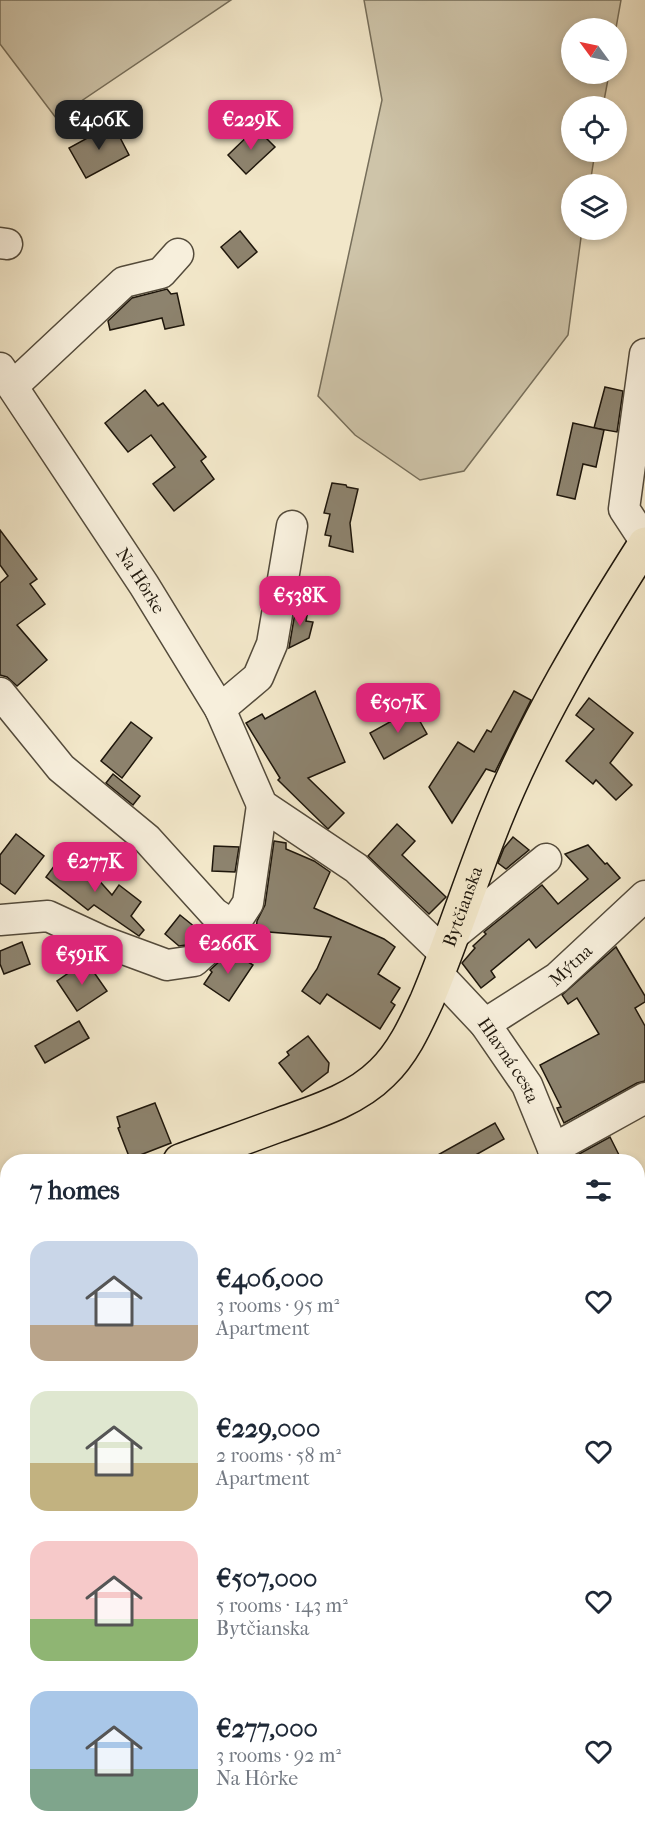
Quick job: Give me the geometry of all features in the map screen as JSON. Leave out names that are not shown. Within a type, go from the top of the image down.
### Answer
[{"type":"main road","name":"Bytčianska","points":[[199,1154],[340,1101],[369,1084],[393,1061],[404,1046],[423,1009],[495,820],[519,767],[597,620],[645,543]]},
{"type":"street","points":[[7,377],[124,282],[161,273],[177,254]]},
{"type":"street","points":[[645,354],[624,509],[645,543]]},
{"type":"street","name":"Na Hôrke","points":[[7,377],[137,575],[220,709],[262,805]]},
{"type":"street","points":[[220,709],[258,677],[272,644],[292,526]]},
{"type":"street","points":[[0,693],[61,768],[147,840],[214,913],[233,926]]},
{"type":"street","points":[[0,920],[48,916],[102,942],[168,964],[194,961],[233,926],[248,903],[262,805],[356,868],[445,955],[546,859]]},
{"type":"street","name":"Mýtna","points":[[485,1024],[557,978],[645,896]]},
{"type":"street","name":"Hlavná cesta","points":[[445,955],[485,1024],[527,1085],[554,1154]]},
{"type":"street","points":[[560,1154],[645,1098]]},
{"type":"shaded area","points":[[0,0],[231,0],[56,118],[0,44]]},
{"type":"shaded area","points":[[364,0],[621,0],[618,18],[561,18],[561,84],[607,84],[605,96],[561,96],[561,162],[593,162],[592,174],[561,174],[561,240],[581,240],[568,335],[464,471],[420,480],[355,435],[318,396],[382,100]]},
{"type":"building","points":[[113,124],[129,155],[86,178],[69,148]]},
{"type":"building","points":[[256,128],[275,147],[246,174],[228,155]]},
{"type":"building","points":[[240,231],[257,252],[238,268],[221,247]]},
{"type":"building","points":[[167,289],[171,294],[177,293],[184,325],[165,329],[162,318],[110,330],[108,321],[132,298]]},
{"type":"building","points":[[605,387],[623,391],[617,432],[594,428]]},
{"type":"building","points":[[145,390],[158,406],[163,403],[206,457],[201,461],[214,479],[174,511],[153,484],[175,467],[151,435],[128,452],[105,423]]},
{"type":"building","points":[[573,423],[604,430],[596,467],[583,464],[575,499],[557,495]]},
{"type":"building","points":[[332,483],[358,489],[350,523],[353,552],[329,546],[331,536],[325,535],[330,514],[324,513]]},
{"type":"building","points":[[0,530],[37,579],[30,584],[45,604],[17,625],[47,660],[17,686],[7,677],[0,675],[0,583],[8,576],[0,565]]},
{"type":"building","points":[[296,607],[308,610],[306,621],[313,622],[309,638],[289,648]]},
{"type":"building","points":[[315,691],[345,762],[308,778],[344,813],[328,829],[278,780],[280,778],[246,723],[262,714],[265,719]]},
{"type":"building","points":[[514,691],[531,700],[495,772],[486,769],[452,823],[429,787],[458,742],[474,752],[487,730],[491,732]]},
{"type":"building","points":[[589,698],[633,733],[610,763],[632,785],[616,800],[596,780],[593,784],[566,761],[594,729],[576,715]]},
{"type":"building","points":[[413,709],[427,734],[384,759],[370,733]]},
{"type":"building","points":[[131,722],[152,738],[122,778],[101,761]]},
{"type":"building","points":[[113,774],[140,796],[133,805],[106,783]]},
{"type":"building","points":[[397,824],[415,841],[402,855],[446,897],[429,914],[368,856]]},
{"type":"building","points":[[16,834],[44,856],[15,894],[0,883],[0,855]]},
{"type":"building","points":[[513,837],[529,850],[506,869],[498,863],[504,848]]},
{"type":"building","points":[[274,841],[286,843],[286,849],[314,861],[330,872],[314,908],[384,939],[395,947],[378,974],[400,988],[391,1002],[395,1005],[380,1029],[327,994],[320,1004],[302,991],[317,969],[331,937],[256,931],[257,921],[265,905]]},
{"type":"building","points":[[588,845],[620,878],[536,948],[529,939],[491,971],[495,977],[481,988],[462,963],[475,948],[473,946],[486,934],[484,932],[542,885],[558,904],[588,879],[565,854]]},
{"type":"building","points":[[214,846],[239,847],[235,872],[212,871]]},
{"type":"building","points":[[63,854],[93,877],[95,876],[112,895],[119,885],[141,902],[131,916],[144,930],[139,936],[94,905],[88,910],[46,877]]},
{"type":"building","points":[[180,915],[201,932],[186,945],[179,946],[165,934]]},
{"type":"building","points":[[22,942],[30,964],[4,974],[0,964],[0,951]]},
{"type":"building","points":[[616,947],[645,996],[645,1002],[635,1008],[645,1026],[645,1081],[637,1083],[564,1123],[557,1108],[561,1107],[540,1065],[599,1034],[577,998],[568,1004],[562,995]]},
{"type":"building","points":[[231,951],[253,965],[229,1001],[204,984],[212,972],[210,970]]},
{"type":"building","points":[[86,961],[107,991],[77,1011],[57,981]]},
{"type":"building","points":[[79,1021],[89,1038],[45,1063],[35,1046]]},
{"type":"building","points":[[308,1036],[329,1063],[328,1072],[302,1092],[279,1063],[289,1055],[287,1052]]},
{"type":"building","points":[[155,1103],[171,1143],[143,1154],[128,1154],[118,1128],[120,1127],[117,1117]]},
{"type":"building","points":[[495,1123],[504,1139],[477,1154],[440,1154]]},
{"type":"building","points":[[610,1137],[618,1154],[579,1154]]}]
